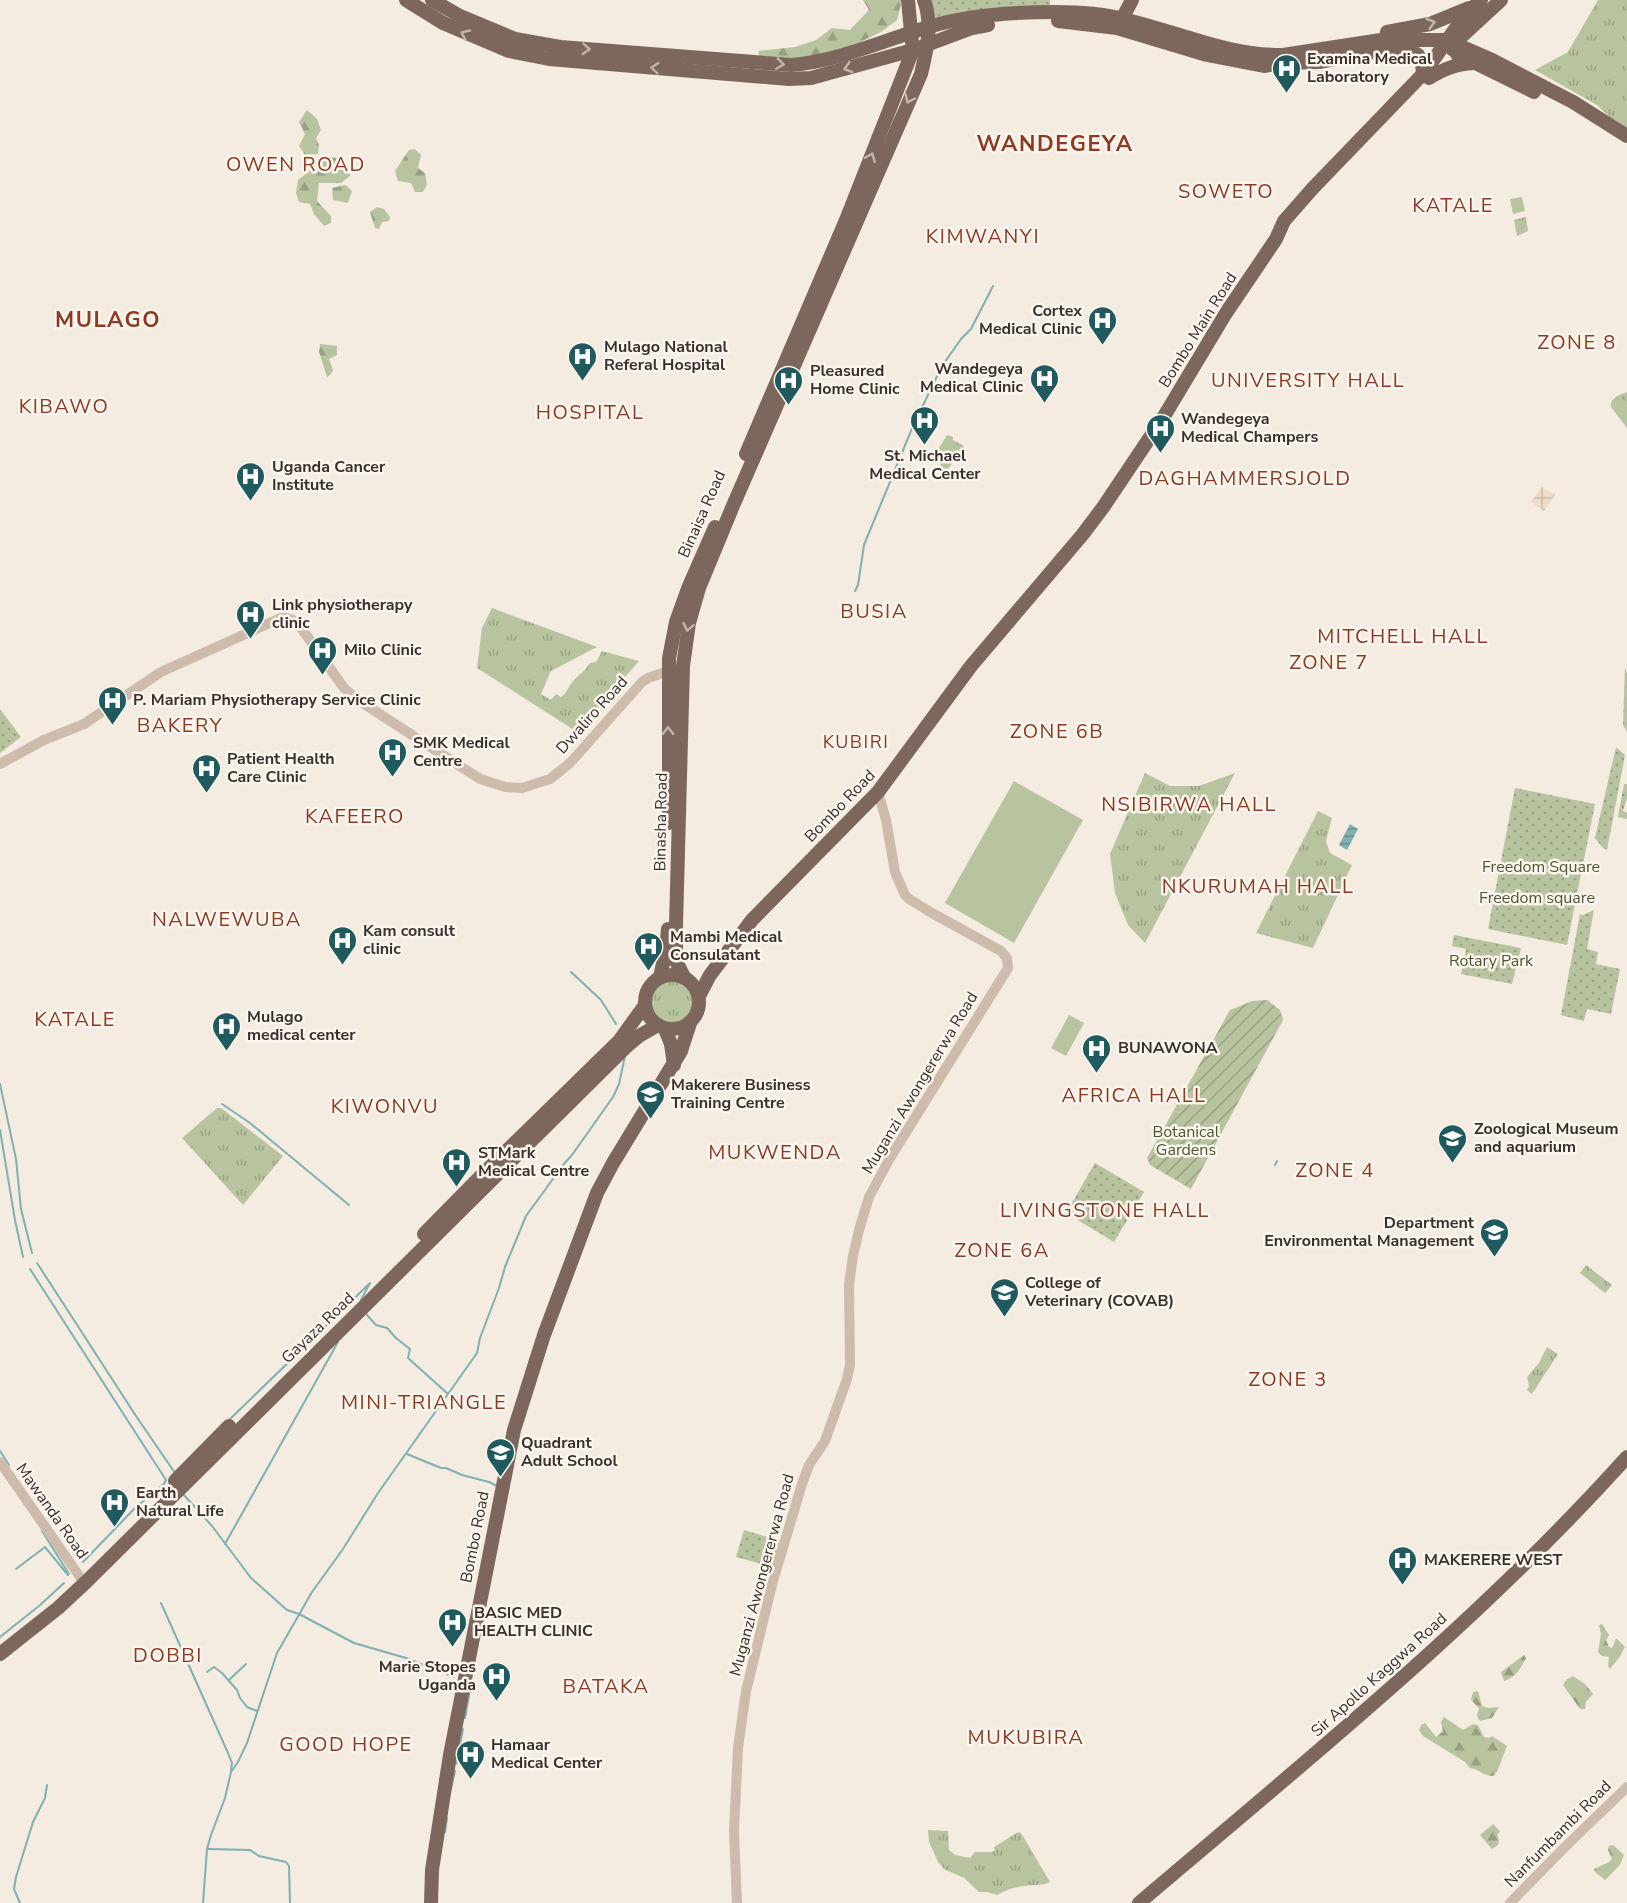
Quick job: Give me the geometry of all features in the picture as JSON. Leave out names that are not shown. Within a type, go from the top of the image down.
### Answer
[{"type":"main road","points":[[406,0],[444,23],[509,51],[791,65],[808,64],[945,23],[1012,14],[1092,13],[1122,19],[1264,66],[1319,62],[1416,47],[1446,48],[1569,109],[1627,145]]},
{"type":"main road","points":[[432,0],[460,16],[515,39],[560,54],[789,79],[810,78],[913,50],[980,27],[1015,22],[1054,21],[1117,28],[1209,49],[1266,56],[1381,40],[1446,48],[1492,60]]},
{"type":"main road","points":[[908,0],[913,50]]},
{"type":"main road","name":"Binaisa Road","points":[[683,666],[689,623],[699,588],[921,74],[929,44],[924,0]]},
{"type":"main road","points":[[1122,19],[1132,0]]},
{"type":"main road","points":[[1292,53],[1347,36],[1430,24],[1501,0]]},
{"type":"main road","points":[[1426,76],[1445,61],[1446,48],[1482,8]]},
{"type":"main road","points":[[1482,8],[1473,38],[1479,51],[1573,102],[1627,136]]},
{"type":"main road","points":[[1396,49],[1407,49],[1418,55],[1426,76]]},
{"type":"main road","name":"Binaisa Road","points":[[660,977],[667,940],[669,896],[669,671],[676,621],[898,91],[913,50]]},
{"type":"main road","points":[[1426,76],[1447,67],[1475,63]]},
{"type":"main road","name":"Bombo Main Road","points":[[1053,569],[1083,534],[1134,463],[1226,313],[1276,239],[1284,221],[1381,116],[1426,76]]},
{"type":"main road","name":"Bombo Road","points":[[699,996],[710,975],[764,906],[878,792],[971,666],[1053,569]]},
{"type":"main road","name":"Binasha Road","points":[[683,666],[675,945],[676,961],[687,979]]},
{"type":"main road","points":[[674,1065],[671,1044],[662,1027],[649,1016],[645,1005],[649,987],[660,977],[671,975],[687,979],[710,975]]},
{"type":"main road","points":[[662,1027],[674,1029],[690,1023],[697,1014],[699,996],[687,979]]},
{"type":"main road","name":"Gayaza Road","points":[[0,1645],[80,1577],[201,1454],[619,1041],[645,1005]]},
{"type":"main road","name":"Bombo Road","points":[[431,1903],[432,1870],[450,1755],[514,1430],[544,1335],[597,1193],[674,1065],[684,1045],[690,1023]]},
{"type":"main road","name":"Gayaza Road","points":[[0,1654],[50,1615],[86,1582],[626,1047],[639,1036],[662,1027]]},
{"type":"main road","name":"Sir Apollo Kaggwa Road","points":[[1139,1903],[1318,1752],[1502,1587],[1594,1494],[1627,1457]]},
{"type":"street","name":"Dwaliro Road","points":[[0,764],[35,744],[84,723],[161,672],[283,617],[293,620],[299,626],[344,688],[367,707],[487,783],[505,787],[522,788],[543,782],[558,773],[585,747],[642,682],[683,666]]},
{"type":"street","name":"Muganzi Awongererwa Road","points":[[737,1903],[734,1831],[738,1748],[747,1691],[773,1581],[802,1484],[809,1465],[825,1441],[848,1379],[849,1285],[859,1230],[869,1197],[890,1158],[1008,968],[1007,958],[1001,951],[905,895],[895,872],[886,820],[878,792]]},
{"type":"street","name":"Mawanda Road","points":[[0,1462],[80,1577]]},
{"type":"street","name":"Nanfumbambi Road","points":[[1510,1903],[1627,1787]]},
{"type":"green space","points":[[863,0],[902,0],[897,20],[881,32],[848,48],[807,61],[760,57],[758,51],[795,47],[816,40],[832,28],[850,30],[869,10]]},
{"type":"green space","points":[[928,0],[1050,0],[1050,8],[949,23],[934,16]]},
{"type":"green space","points":[[1598,0],[1627,0],[1627,129],[1619,126],[1597,105],[1535,70],[1568,52]]},
{"type":"green space","points":[[307,110],[317,119],[321,130],[316,138],[319,145],[318,154],[305,155],[299,146],[305,134],[299,122]]},
{"type":"green space","points":[[415,149],[421,155],[418,168],[425,173],[427,185],[423,192],[415,192],[411,183],[398,181],[395,171],[409,150]]},
{"type":"green space","points":[[325,155],[339,159],[348,167],[350,176],[341,183],[319,183],[317,201],[331,216],[331,223],[324,226],[314,214],[310,204],[299,202],[296,193],[298,180],[315,167],[317,159]]},
{"type":"green space","points":[[345,185],[352,191],[348,203],[333,200],[332,188]]},
{"type":"green space","points":[[1522,197],[1525,211],[1513,214],[1510,199]]},
{"type":"green space","points":[[377,207],[384,209],[390,217],[389,221],[382,222],[379,229],[375,228],[370,212]]},
{"type":"green space","points":[[1526,217],[1528,231],[1517,236],[1514,220]]},
{"type":"green space","points":[[320,344],[337,346],[337,355],[329,359],[333,370],[327,377],[319,352]]},
{"type":"green space","points":[[1627,392],[1627,428],[1611,404],[1619,395]]},
{"type":"green space","points":[[947,435],[964,446],[946,472],[934,456]]},
{"type":"green space","points":[[492,608],[597,647],[551,671],[541,694],[551,700],[556,694],[561,697],[590,663],[596,662],[602,651],[639,661],[577,732],[477,668],[482,628]]},
{"type":"green space","points":[[1625,668],[1627,673],[1627,732],[1623,725]]},
{"type":"green space","points":[[0,709],[21,737],[0,753]]},
{"type":"green space","points":[[1616,747],[1625,755],[1607,850],[1595,838]]},
{"type":"green space","points":[[1145,773],[1170,786],[1199,786],[1235,773],[1145,943],[1128,925],[1115,893],[1110,854]]},
{"type":"green space","points":[[1014,781],[1083,820],[1014,943],[945,903]]},
{"type":"green space","points":[[1624,784],[1627,784],[1627,798],[1623,811],[1627,813],[1627,819],[1618,817]]},
{"type":"green space","name":"Freedom Square","points":[[1515,788],[1595,804],[1567,945],[1488,929]]},
{"type":"green space","points":[[1318,811],[1332,818],[1326,841],[1330,853],[1352,865],[1313,948],[1256,933]]},
{"type":"green space","points":[[1594,910],[1587,949],[1598,952],[1596,964],[1620,969],[1611,1014],[1587,1009],[1584,1021],[1561,1015],[1580,914]]},
{"type":"green space","name":"Rotary Park","points":[[1454,935],[1521,948],[1512,984],[1461,974],[1466,949],[1452,946]]},
{"type":"green space","points":[[673,981],[688,988],[695,1003],[688,1018],[673,1025],[658,1018],[651,1003],[658,988]]},
{"type":"green space","name":"Botanical Gardens","points":[[1267,1000],[1280,1010],[1283,1020],[1191,1189],[1150,1165],[1147,1158],[1230,1010],[1252,1001]]},
{"type":"green space","points":[[1069,1015],[1084,1023],[1066,1056],[1051,1048]]},
{"type":"green space","points":[[217,1108],[221,1108],[283,1156],[243,1205],[182,1138]]},
{"type":"green space","points":[[1095,1163],[1144,1192],[1114,1242],[1066,1213]]},
{"type":"green space","points":[[1586,1265],[1612,1285],[1605,1293],[1580,1273]]},
{"type":"green space","points":[[1547,1347],[1558,1354],[1532,1394],[1527,1390],[1529,1386],[1527,1377],[1539,1363]]},
{"type":"green space","points":[[744,1530],[780,1541],[772,1567],[736,1557]]},
{"type":"green space","points":[[1602,1624],[1609,1635],[1606,1640],[1609,1647],[1612,1648],[1616,1638],[1625,1647],[1610,1669],[1609,1657],[1602,1656],[1598,1652],[1601,1634],[1599,1625]]},
{"type":"green space","points":[[1524,1655],[1526,1658],[1517,1672],[1504,1681],[1501,1672]]},
{"type":"green space","points":[[1573,1676],[1585,1684],[1593,1694],[1586,1702],[1585,1709],[1580,1709],[1563,1685]]},
{"type":"green space","points":[[1478,1691],[1482,1706],[1499,1707],[1492,1718],[1480,1721],[1477,1716],[1479,1708],[1471,1700],[1473,1692]]},
{"type":"green space","points":[[1444,1717],[1463,1730],[1473,1724],[1478,1725],[1484,1737],[1492,1736],[1507,1746],[1497,1772],[1493,1776],[1470,1768],[1465,1762],[1423,1736],[1419,1730],[1425,1723],[1436,1737],[1443,1731],[1441,1722]]},
{"type":"green space","points":[[1493,1824],[1500,1831],[1497,1835],[1498,1845],[1492,1849],[1480,1835]]},
{"type":"green space","points":[[928,1830],[948,1831],[949,1850],[955,1855],[970,1858],[975,1852],[992,1852],[995,1850],[994,1847],[1018,1832],[1021,1833],[1050,1882],[1014,1888],[997,1895],[979,1892],[964,1878],[944,1869],[938,1862],[929,1842]]},
{"type":"green space","points":[[1613,1845],[1624,1855],[1620,1865],[1605,1880],[1594,1869],[1612,1859],[1608,1850],[1609,1846]]},
{"type":"shaded area","points":[[1542,487],[1555,495],[1544,511],[1531,502]]},
{"type":"water","points":[[1350,824],[1358,829],[1347,850],[1339,845]]},
{"type":"waterway","points":[[855,591],[864,545],[913,426],[942,366],[971,329],[993,286]]},
{"type":"waterway","points":[[571,972],[601,1000],[616,1024]]},
{"type":"waterway","points":[[203,1903],[207,1849],[211,1835],[225,1798],[231,1772],[247,1743],[277,1653],[312,1592],[343,1549],[378,1493],[477,1353],[505,1267],[526,1216],[613,1097],[619,1084],[625,1056]]},
{"type":"waterway","points":[[0,1084],[16,1159],[21,1209],[32,1253]]},
{"type":"waterway","points":[[222,1104],[250,1123],[349,1205]]},
{"type":"waterway","points":[[0,1130],[23,1257]]},
{"type":"waterway","points":[[1275,1165],[1277,1161]]},
{"type":"waterway","points":[[37,1263],[136,1416],[175,1473],[176,1471]]},
{"type":"waterway","points":[[30,1269],[166,1480],[135,1508],[83,1562]]},
{"type":"waterway","points":[[227,1422],[370,1283],[361,1300]]},
{"type":"waterway","points":[[366,1314],[376,1325],[387,1328],[410,1349],[408,1358],[448,1394]]},
{"type":"waterway","points":[[225,1544],[338,1342]]},
{"type":"waterway","points":[[0,1451],[9,1465]]},
{"type":"waterway","points":[[407,1454],[441,1468],[497,1486]]},
{"type":"waterway","points":[[183,1494],[212,1526],[251,1578],[287,1610],[354,1643],[406,1658],[454,1677]]},
{"type":"waterway","points":[[42,1531],[69,1574]]},
{"type":"waterway","points":[[16,1569],[45,1547],[68,1575]]},
{"type":"waterway","points":[[0,1637],[64,1583]]},
{"type":"waterway","points":[[161,1603],[228,1753],[232,1763],[231,1770]]},
{"type":"waterway","points":[[229,1680],[246,1664]]},
{"type":"waterway","points":[[207,1672],[214,1667],[222,1673],[237,1690],[247,1707],[257,1711]]},
{"type":"waterway","points":[[465,1718],[470,1690]]},
{"type":"waterway","points":[[456,1764],[463,1729]]},
{"type":"waterway","points":[[451,1789],[455,1771]]},
{"type":"waterway","points":[[20,1903],[14,1889],[16,1877],[33,1822],[45,1798],[47,1785]]},
{"type":"waterway","points":[[445,1832],[447,1818]]},
{"type":"waterway","points":[[208,1849],[250,1850],[259,1856],[286,1862],[289,1866],[290,1903]]},
{"type":"place","name":"Examina Medical Laboratory","points":[[1286,94]]},
{"type":"place","name":"Cortex Medical Clinic","points":[[1103,346]]},
{"type":"place","name":"Mulago National Referal Hospital","points":[[583,382]]},
{"type":"place","name":"Wandegeya Medical Clinic","points":[[1044,404]]},
{"type":"place","name":"Pleasured Home Clinic","points":[[789,406]]},
{"type":"place","name":"St. Michael Medical Center","points":[[925,446]]},
{"type":"place","name":"Wandegeya Medical Champers","points":[[1160,454]]},
{"type":"place","name":"Uganda Cancer Institute","points":[[251,502]]},
{"type":"place","name":"Link physiotherapy clinic","points":[[251,640]]},
{"type":"place","name":"Milo Clinic","points":[[323,676]]},
{"type":"place","name":"P. Mariam Physiotherapy Service Clinic","points":[[112,726]]},
{"type":"place","name":"SMK Medical Centre","points":[[392,778]]},
{"type":"place","name":"Patient Health Care Clinic","points":[[206,794]]},
{"type":"place","name":"Kam consult clinic","points":[[342,966]]},
{"type":"place","name":"Mambi Medical Consulatant","points":[[649,972]]},
{"type":"place","name":"Mulago medical center","points":[[226,1052]]},
{"type":"place","name":"BUNAWONA","points":[[1097,1074]]},
{"type":"place","name":"Makerere Business Training Centre","points":[[650,1120]]},
{"type":"place","name":"Zoological Museum and aquarium","points":[[1453,1164]]},
{"type":"place","name":"STMark Medical Centre","points":[[457,1188]]},
{"type":"place","name":"Department Environmental Management","points":[[1495,1258]]},
{"type":"place","name":"College of Veterinary (COVAB)","points":[[1004,1318]]},
{"type":"place","name":"Quadrant Adult School","points":[[500,1478]]},
{"type":"place","name":"Earth Natural Life","points":[[115,1528]]},
{"type":"place","name":"MAKERERE WEST","points":[[1403,1586]]},
{"type":"place","name":"BASIC MED HEALTH CLINIC","points":[[453,1648]]},
{"type":"place","name":"Marie Stopes Uganda","points":[[497,1702]]},
{"type":"place","name":"Hamaar Medical Center","points":[[470,1780]]},
{"type":"district","name":"WANDEGEYA","points":[[1055,144]]},
{"type":"district","name":"OWEN ROAD","points":[[296,164]]},
{"type":"district","name":"SOWETO","points":[[1226,191]]},
{"type":"district","name":"KATALE","points":[[1453,205]]},
{"type":"district","name":"KIMWANYI","points":[[983,236]]},
{"type":"district","name":"MULAGO","points":[[108,320]]},
{"type":"district","name":"ZONE 8","points":[[1577,342]]},
{"type":"district","name":"UNIVERSITY HALL","points":[[1308,380]]},
{"type":"district","name":"KIBAWO","points":[[64,406]]},
{"type":"district","name":"HOSPITAL","points":[[590,412]]},
{"type":"district","name":"DAGHAMMERSJOLD","points":[[1245,478]]},
{"type":"district","name":"BUSIA","points":[[874,611]]},
{"type":"district","name":"MITCHELL HALL","points":[[1403,636]]},
{"type":"district","name":"ZONE 7","points":[[1329,662]]},
{"type":"district","name":"BAKERY","points":[[180,725]]},
{"type":"district","name":"ZONE 6B","points":[[1057,731]]},
{"type":"district","name":"KUBIRI","points":[[856,742]]},
{"type":"district","name":"NSIBIRWA HALL","points":[[1189,804]]},
{"type":"district","name":"KAFEERO","points":[[355,816]]},
{"type":"district","name":"NKURUMAH HALL","points":[[1258,886]]},
{"type":"district","name":"NALWEWUBA","points":[[227,919]]},
{"type":"district","name":"KATALE","points":[[75,1019]]},
{"type":"district","name":"AFRICA HALL","points":[[1134,1095]]},
{"type":"district","name":"KIWONVU","points":[[385,1106]]},
{"type":"district","name":"MUKWENDA","points":[[775,1152]]},
{"type":"district","name":"ZONE 4","points":[[1335,1170]]},
{"type":"district","name":"LIVINGSTONE HALL","points":[[1105,1210]]},
{"type":"district","name":"ZONE 6A","points":[[1002,1250]]},
{"type":"district","name":"ZONE 3","points":[[1288,1379]]},
{"type":"district","name":"MINI-TRIANGLE","points":[[424,1402]]},
{"type":"district","name":"DOBBI","points":[[168,1655]]},
{"type":"district","name":"BATAKA","points":[[606,1686]]},
{"type":"district","name":"MUKUBIRA","points":[[1026,1737]]},
{"type":"district","name":"GOOD HOPE","points":[[346,1744]]},
{"type":"park label","name":"Freedom square","points":[[1537,898]]}]
